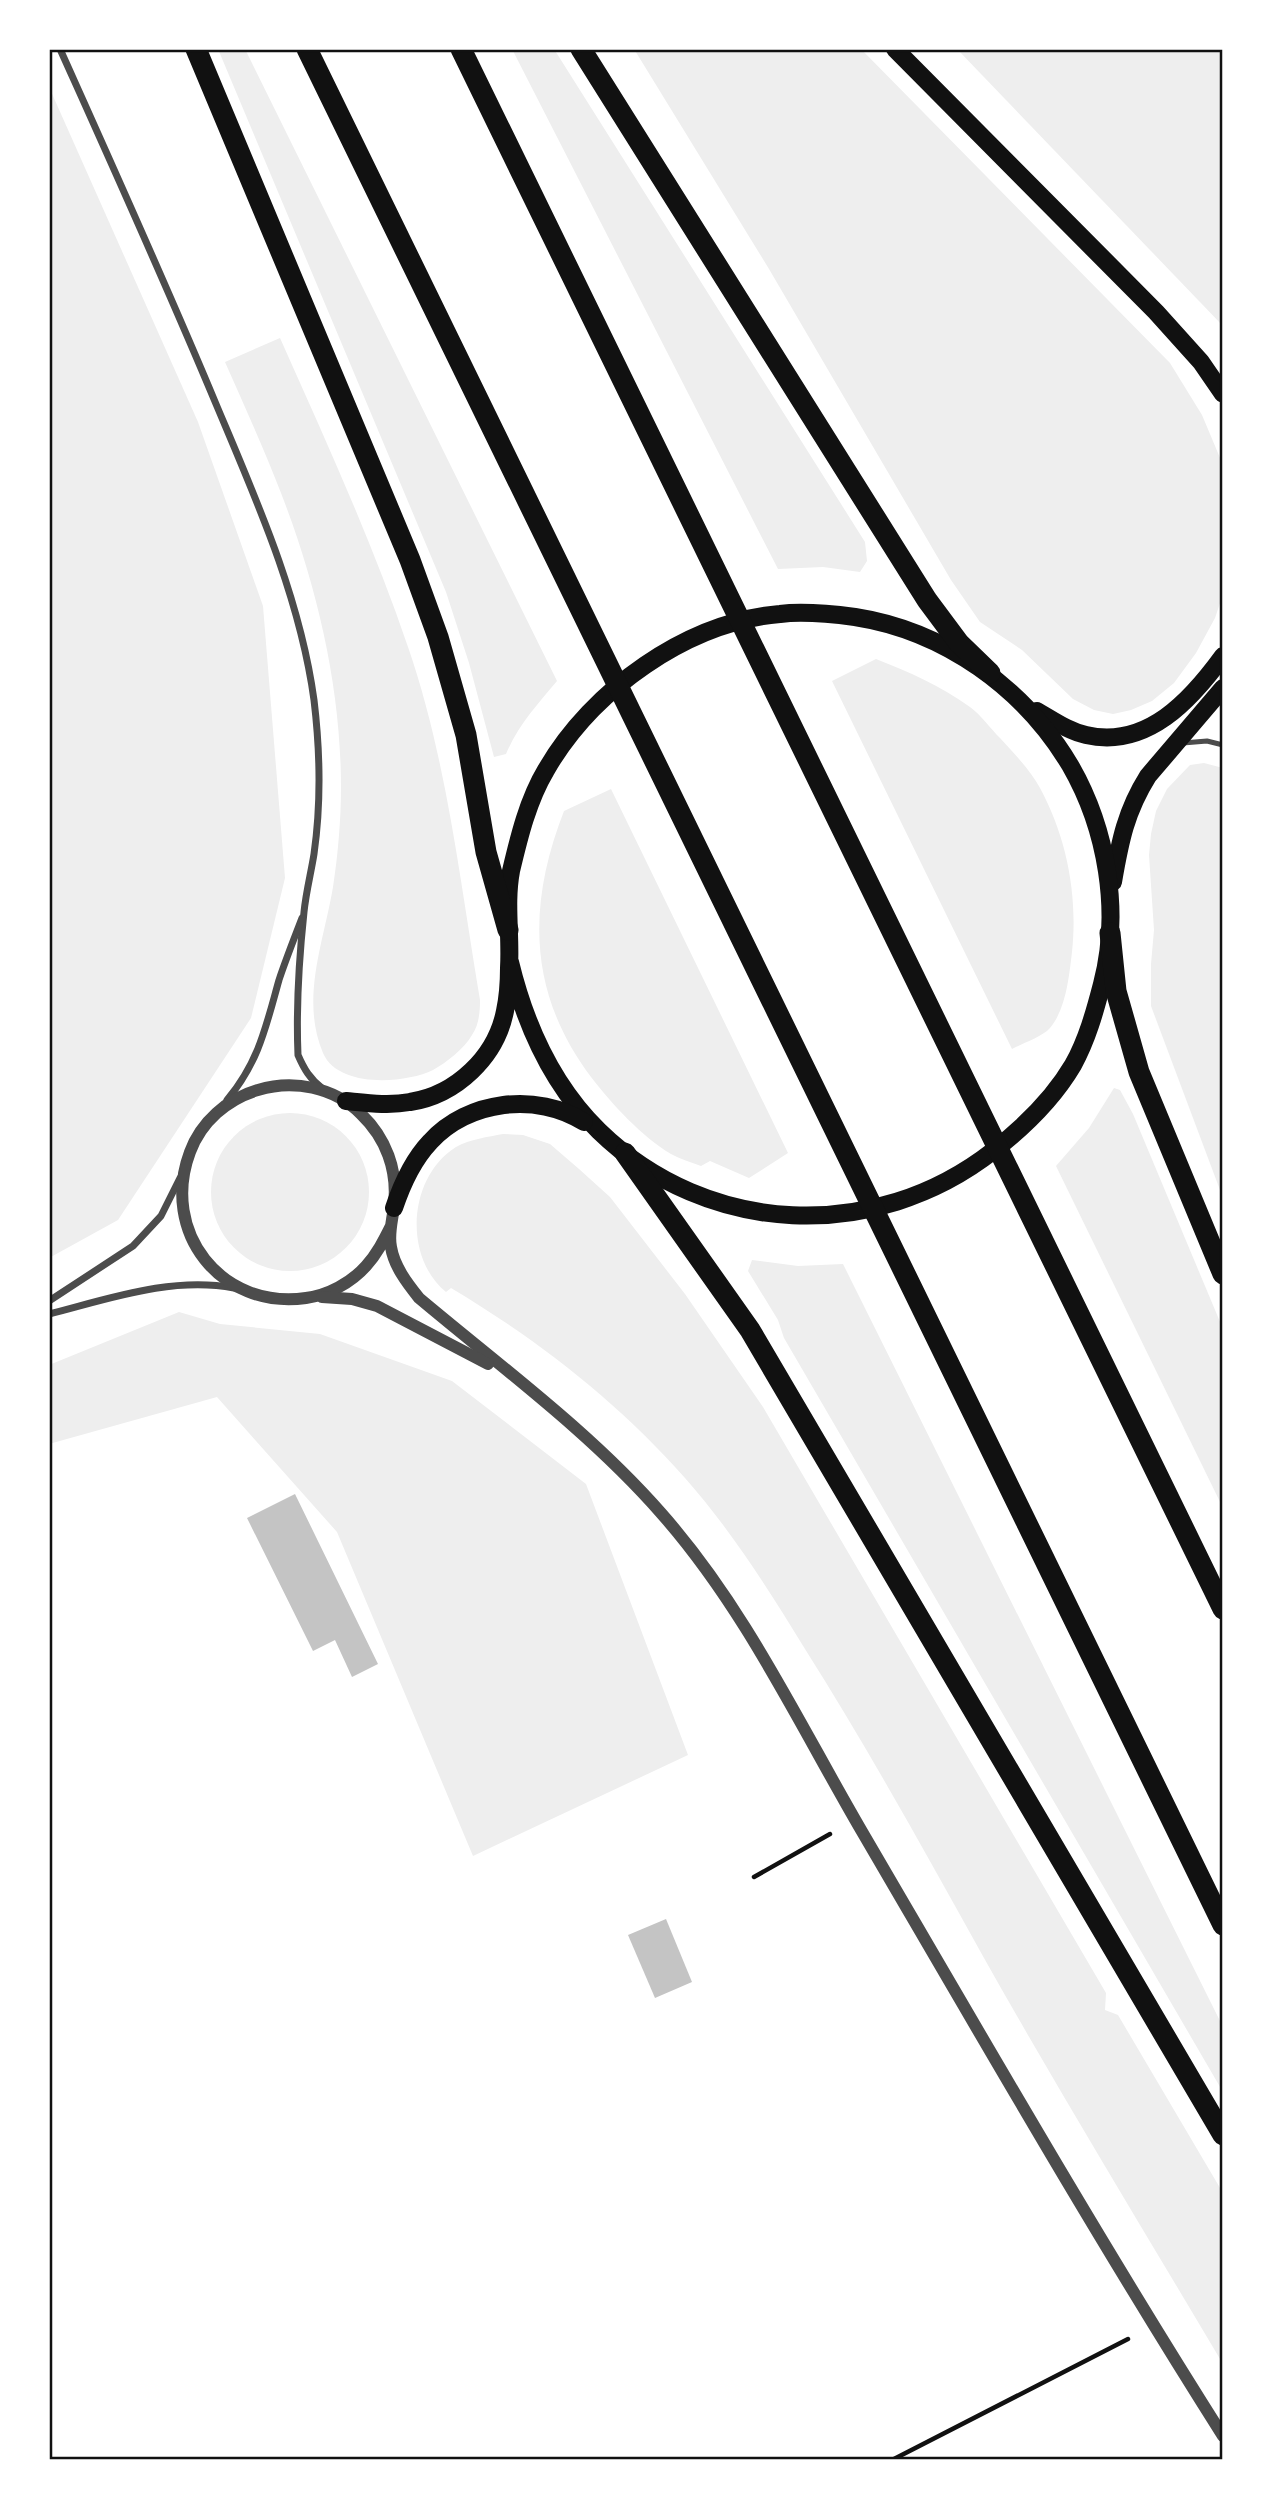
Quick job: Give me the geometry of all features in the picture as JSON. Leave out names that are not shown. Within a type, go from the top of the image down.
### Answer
[{"type":"highway","points":[[196,49],[410,560],[433,624],[466,735],[486,852],[508,930]]},
{"type":"highway","points":[[307,49],[1223,1925]]},
{"type":"highway","points":[[461,49],[1223,1609]]},
{"type":"highway","points":[[581,49],[927,600],[959,643],[989,673]]},
{"type":"highway","points":[[1110,933],[1116,991],[1139,1072],[1223,1274]]},
{"type":"highway","points":[[625,1153],[750,1330],[1223,2135]]},
{"type":"main road","points":[[895,49],[1156,312],[1201,362],[1223,394]]},
{"type":"main road","points":[[338,1097],[392,1104],[443,1093],[461,1082],[486,1053],[502,1023],[506,1008],[510,962],[510,879],[523,824],[544,772],[596,704],[628,677],[663,654],[747,619],[782,613],[857,617],[905,630],[947,648],[989,673],[1022,702],[1054,737],[1091,808],[1104,860],[1110,933],[1106,968],[1093,1020],[1073,1064],[1045,1104],[1011,1138],[976,1165],[935,1188],[896,1203],[847,1214],[807,1217],[759,1213],[713,1200],[669,1182],[625,1153],[579,1110],[543,1053],[520,1003],[510,962]]},
{"type":"main road","points":[[1022,702],[1068,729],[1085,735],[1119,737],[1150,726],[1180,708],[1198,690],[1223,656]]},
{"type":"main road","points":[[1109,902],[1129,809],[1148,776],[1223,688]]},
{"type":"main road","points":[[392,1217],[404,1178],[430,1142],[446,1127],[485,1109],[534,1103],[552,1106],[568,1111],[601,1132]]},
{"type":"street","points":[[60,49],[159,267],[253,490],[286,583],[314,700],[317,748],[314,852],[304,911],[298,1055],[313,1081],[338,1097],[372,1125],[386,1147],[394,1173],[391,1246],[397,1266],[419,1298],[597,1447],[663,1514],[695,1555],[760,1650],[855,1820],[1154,2326],[1223,2436]]},
{"type":"street","points":[[49,1301],[133,1246],[161,1216],[195,1139],[235,1090],[256,1058],[279,979],[304,911]]},
{"type":"street","points":[[217,1112],[245,1094],[278,1085],[313,1088],[338,1097]]},
{"type":"street","points":[[183,1171],[182,1206],[191,1238],[212,1269],[242,1290]]},
{"type":"street","points":[[315,1297],[349,1282],[365,1267],[380,1248],[392,1217]]},
{"type":"street","points":[[49,1314],[171,1287],[211,1284],[278,1300],[352,1298],[377,1306],[510,1375]]},
{"type":"lane","points":[[1169,752],[1184,743],[1196,741],[1223,745]]},
{"type":"path","points":[[754,1877],[855,1820]]},
{"type":"path","points":[[892,2460],[1154,2326]]},
{"type":"shaded area","points":[[218,49],[245,49],[557,681],[522,724],[506,754],[494,757],[469,663],[446,592]]},
{"type":"shaded area","points":[[512,49],[554,49],[865,542],[867,561],[860,572],[823,567],[778,569]]},
{"type":"shaded area","points":[[634,49],[861,49],[1170,363],[1202,415],[1223,465],[1223,594],[1215,618],[1196,653],[1174,683],[1152,701],[1131,710],[1113,714],[1094,710],[1073,699],[1022,650],[980,622],[951,580],[769,269]]},
{"type":"shaded area","points":[[957,49],[1223,49],[1223,326]]},
{"type":"shaded area","points":[[49,87],[198,422],[263,606],[285,878],[251,1018],[118,1220],[49,1258]]},
{"type":"shaded area","points":[[280,338],[364,529],[408,647],[433,733],[459,866],[480,1000],[478,1023],[469,1040],[449,1059],[433,1070],[406,1078],[373,1080],[342,1072],[331,1064],[323,1053],[316,1033],[316,970],[333,887],[340,824],[340,749],[332,675],[316,601],[294,528],[225,362]]},
{"type":"shaded area","points":[[876,659],[936,686],[978,714],[1032,775],[1049,807],[1064,847],[1073,910],[1072,952],[1066,992],[1060,1012],[1050,1028],[1012,1049],[832,681]]},
{"type":"shaded area","points":[[1204,763],[1223,768],[1223,1198],[1151,1006],[1154,930],[1149,855],[1156,811],[1167,789],[1190,765]]},
{"type":"shaded area","points":[[611,789],[788,1153],[749,1178],[710,1161],[701,1166],[682,1159],[649,1139],[617,1108],[591,1077],[570,1045],[555,1013],[545,981],[540,948],[544,881],[552,846],[564,811]]},
{"type":"shaded area","points":[[1114,1088],[1120,1090],[1133,1114],[1223,1329],[1223,1508],[1056,1166],[1089,1128]]},
{"type":"shaded area","points":[[290,1113],[306,1114],[320,1119],[346,1136],[363,1162],[368,1176],[368,1208],[363,1222],[346,1248],[320,1265],[306,1270],[290,1271],[274,1270],[260,1265],[234,1248],[217,1222],[212,1208],[211,1192],[212,1176],[217,1162],[234,1136],[260,1119],[274,1114]]},
{"type":"shaded area","points":[[503,1134],[523,1135],[550,1144],[610,1197],[685,1294],[763,1407],[1106,1993],[1105,2010],[1118,2015],[1223,2193],[1223,2364],[1043,2060],[852,1725],[734,1539],[685,1478],[604,1398],[515,1329],[451,1288],[446,1292],[432,1277],[423,1259],[417,1218],[420,1197],[428,1177],[440,1160],[456,1147],[473,1140]]},
{"type":"shaded area","points":[[752,1260],[798,1266],[843,1264],[1223,2027],[1223,2092],[784,1338],[778,1320],[748,1271]]},
{"type":"shaded area","points":[[179,1312],[220,1324],[320,1334],[452,1381],[586,1484],[688,1755],[473,1856],[337,1532],[217,1397],[49,1444],[49,1365]]},
{"type":"building","points":[[295,1494],[378,1664],[352,1677],[335,1640],[313,1651],[247,1518]]},
{"type":"building","points":[[666,1919],[692,1982],[655,1998],[628,1935]]}]
